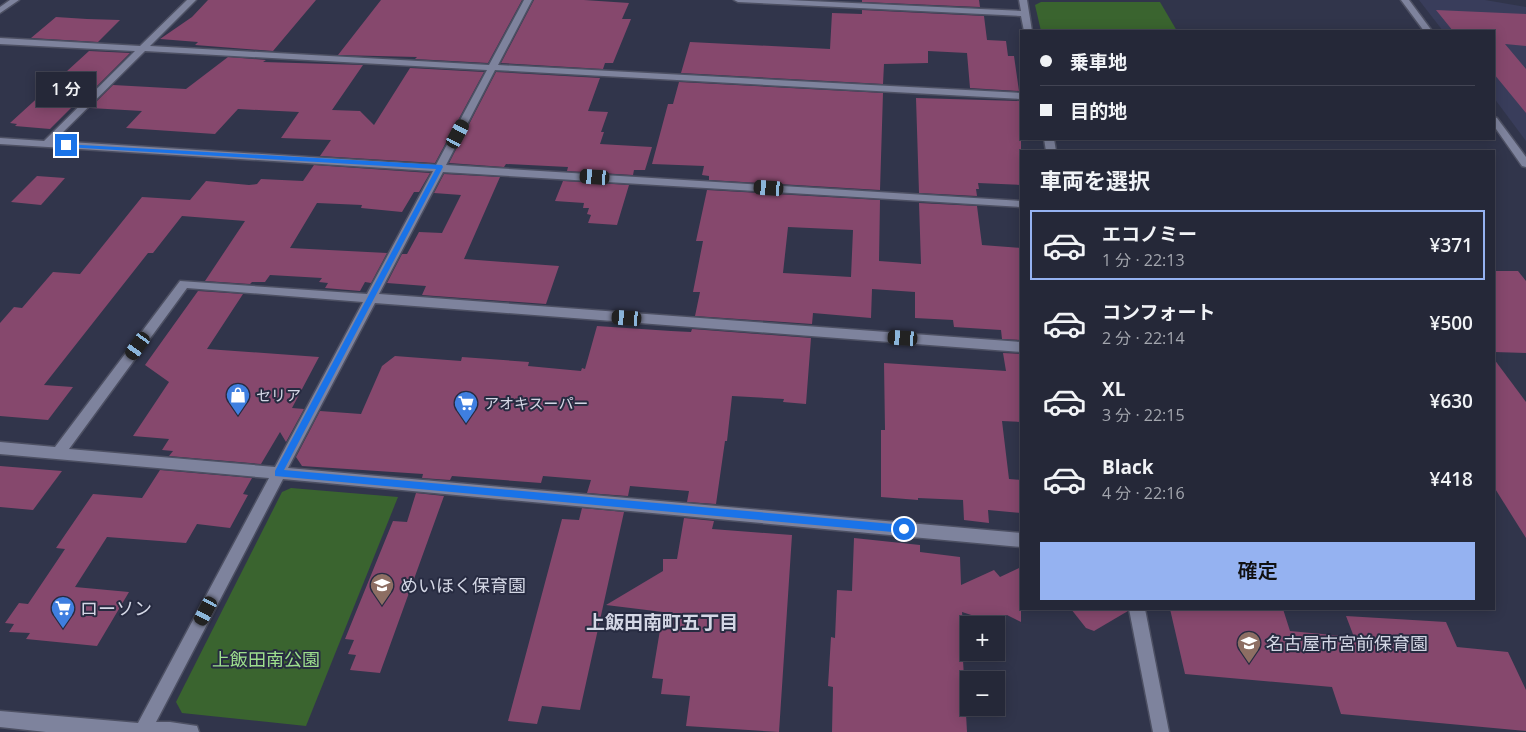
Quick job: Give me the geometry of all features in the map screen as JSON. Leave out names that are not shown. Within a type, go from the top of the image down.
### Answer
[{"type":"street","points":[[0,11],[15,0]]},
{"type":"street","points":[[46,144],[192,0]]},
{"type":"street","points":[[143,732],[528,0]]},
{"type":"street","points":[[738,0],[1025,14]]},
{"type":"street","points":[[1023,0],[1028,30]]},
{"type":"street","points":[[1405,0],[1427,30]]},
{"type":"street","points":[[0,42],[1020,96]]},
{"type":"street","points":[[1495,121],[1526,164]]},
{"type":"street","points":[[0,141],[1020,204]]},
{"type":"street","points":[[58,453],[184,284],[1020,347]]},
{"type":"street","points":[[0,448],[1020,540]]},
{"type":"street","points":[[1137,610],[1161,732]]},
{"type":"street","points":[[0,719],[143,732],[170,730],[191,732]]},
{"type":"shaded area","points":[[1419,0],[1485,0],[1526,7],[1526,141],[1495,99],[1495,30],[1442,30]]},
{"type":"green space","points":[[1041,2],[1160,2],[1176,30],[1041,30],[1035,5]]},
{"type":"green space","name":"上飯田南公園","points":[[291,488],[398,497],[306,726],[182,713],[176,702],[282,492]]},
{"type":"building","points":[[208,0],[316,0],[273,51],[195,45],[198,42],[160,39],[192,17]]},
{"type":"building","points":[[381,0],[522,0],[488,63],[415,59],[417,57],[338,55]]},
{"type":"building","points":[[534,0],[584,0],[629,3],[622,19],[631,19],[613,63],[605,63],[603,69],[501,63]]},
{"type":"building","points":[[862,0],[979,0],[980,7],[862,2]]},
{"type":"building","points":[[862,10],[984,16],[987,40],[1006,41],[1008,56],[1014,56],[1019,91],[970,88],[967,53],[928,51],[928,63],[884,64],[883,84],[681,73],[690,42],[830,49],[832,13],[862,14]]},
{"type":"building","points":[[1436,10],[1526,14],[1526,46],[1505,44],[1526,69],[1526,113],[1495,75],[1495,30],[1452,30]]},
{"type":"building","points":[[56,17],[120,20],[98,42],[31,38]]},
{"type":"building","points":[[89,51],[130,53],[76,107],[72,107],[50,129],[15,126],[17,124],[10,123]]},
{"type":"building","points":[[228,57],[266,60],[263,62],[363,65],[332,110],[360,111],[374,125],[410,68],[484,72],[435,163],[320,156],[331,140],[281,138],[299,112],[238,109],[215,134],[126,128],[142,111],[90,108],[113,85],[186,89]]},
{"type":"building","points":[[496,72],[600,78],[588,111],[608,112],[601,132],[604,132],[600,144],[652,147],[645,170],[634,170],[633,175],[567,171],[568,167],[506,164],[504,167],[449,163]]},
{"type":"building","points":[[679,82],[883,93],[880,190],[709,180],[709,176],[702,175],[704,166],[652,164],[668,104],[673,104]]},
{"type":"building","points":[[916,98],[1020,101],[1020,185],[978,183],[979,189],[976,189],[977,196],[919,193]]},
{"type":"building","points":[[314,165],[430,173],[419,192],[414,192],[402,212],[361,208],[362,205],[317,203],[290,248],[387,253],[371,283],[365,282],[360,291],[325,288],[328,283],[319,282],[322,278],[270,275],[265,282],[252,282],[250,284],[205,281],[245,221],[182,216],[153,253],[148,253],[44,385],[73,387],[48,420],[0,416],[0,323],[14,307],[22,308],[53,272],[80,274],[142,197],[190,200],[206,181],[249,185],[257,184],[261,179],[303,181]]},
{"type":"building","points":[[444,174],[500,177],[464,259],[559,266],[546,304],[422,295],[426,286],[387,283],[402,254],[407,254],[419,232],[442,233],[461,195],[434,193]]},
{"type":"building","points":[[37,176],[65,178],[41,205],[11,202]]},
{"type":"building","points":[[563,181],[629,185],[617,225],[588,223],[591,215],[587,214],[589,208],[583,208],[584,203],[555,201]]},
{"type":"building","points":[[707,190],[880,200],[879,261],[921,264],[919,203],[977,206],[982,245],[1020,248],[1020,340],[1002,339],[1001,330],[954,327],[953,320],[915,318],[915,292],[872,289],[871,318],[813,313],[812,324],[695,316],[700,292],[693,292],[703,241],[696,241]],"holes":[[[788,227],[853,230],[851,277],[783,273]]]},
{"type":"building","points":[[1495,271],[1518,271],[1526,281],[1526,353],[1495,352]]},
{"type":"building","points":[[198,291],[243,294],[207,349],[319,357],[292,408],[304,409],[286,442],[280,432],[261,464],[169,456],[173,451],[162,450],[169,439],[133,436],[169,382],[145,365]]},
{"type":"building","points":[[597,326],[691,332],[692,329],[811,338],[806,404],[783,402],[784,399],[732,396],[727,441],[725,441],[716,504],[687,502],[689,491],[630,486],[628,496],[587,493],[591,480],[543,476],[541,483],[452,476],[450,480],[422,478],[423,474],[302,466],[296,457],[320,411],[361,414],[382,366],[395,356],[461,361],[462,357],[529,362],[528,366],[581,371],[582,368],[585,369]]},
{"type":"building","points":[[1003,353],[1020,354],[1020,422],[1002,421],[1009,479],[1020,480],[1020,513],[988,510],[989,523],[964,520],[963,500],[918,498],[918,500],[881,497],[881,430],[885,430],[884,363],[1006,371]]},
{"type":"building","points":[[1495,360],[1526,402],[1526,538],[1495,489]]},
{"type":"building","points":[[0,466],[62,471],[33,510],[0,507]]},
{"type":"building","points":[[160,470],[252,478],[243,494],[248,495],[230,528],[197,524],[186,543],[107,537],[75,587],[129,592],[97,646],[26,639],[30,633],[9,632],[14,624],[5,623],[19,603],[28,604],[65,549],[56,548],[93,494],[142,498]]},
{"type":"building","name":"めいほく保育園","points":[[416,493],[444,496],[380,673],[350,670],[356,655],[348,654],[354,640],[345,639],[393,521],[407,522]]},
{"type":"building","points":[[582,508],[624,512],[580,710],[542,706],[537,724],[508,721],[562,519],[579,520]]},
{"type":"building","points":[[684,518],[714,521],[712,529],[792,535],[779,732],[686,726],[690,696],[661,694],[663,679],[652,678],[663,612],[606,605],[663,571],[663,559],[677,559]]},
{"type":"building","points":[[854,538],[920,545],[920,552],[960,557],[961,585],[994,570],[1000,577],[1020,567],[1021,622],[1007,615],[974,616],[962,612],[962,616],[960,616],[960,661],[963,661],[964,671],[960,671],[960,716],[966,716],[967,732],[832,732],[833,687],[828,686],[831,637],[835,638],[837,590],[852,591]]},
{"type":"building","points":[[1072,610],[1128,611],[1094,631],[1086,628]]},
{"type":"building","points":[[1170,610],[1283,610],[1290,631],[1354,637],[1346,616],[1446,622],[1457,647],[1508,652],[1526,690],[1526,731],[1341,714],[1332,687],[1185,674]]},
{"type":"place","name":"セリア","points":[[238,416]]},
{"type":"place","name":"アオキスーパー","points":[[466,424]]},
{"type":"place","name":"めいほく保育園","points":[[382,606]]},
{"type":"place","name":"ローソン","points":[[63,629]]},
{"type":"place","name":"名古屋市宮前保育園","points":[[1249,664]]},
{"type":"district","name":"上飯田南町五丁目","points":[[662,622]]},
{"type":"route","points":[[66,145],[440,167],[278,474],[904,529]]}]
